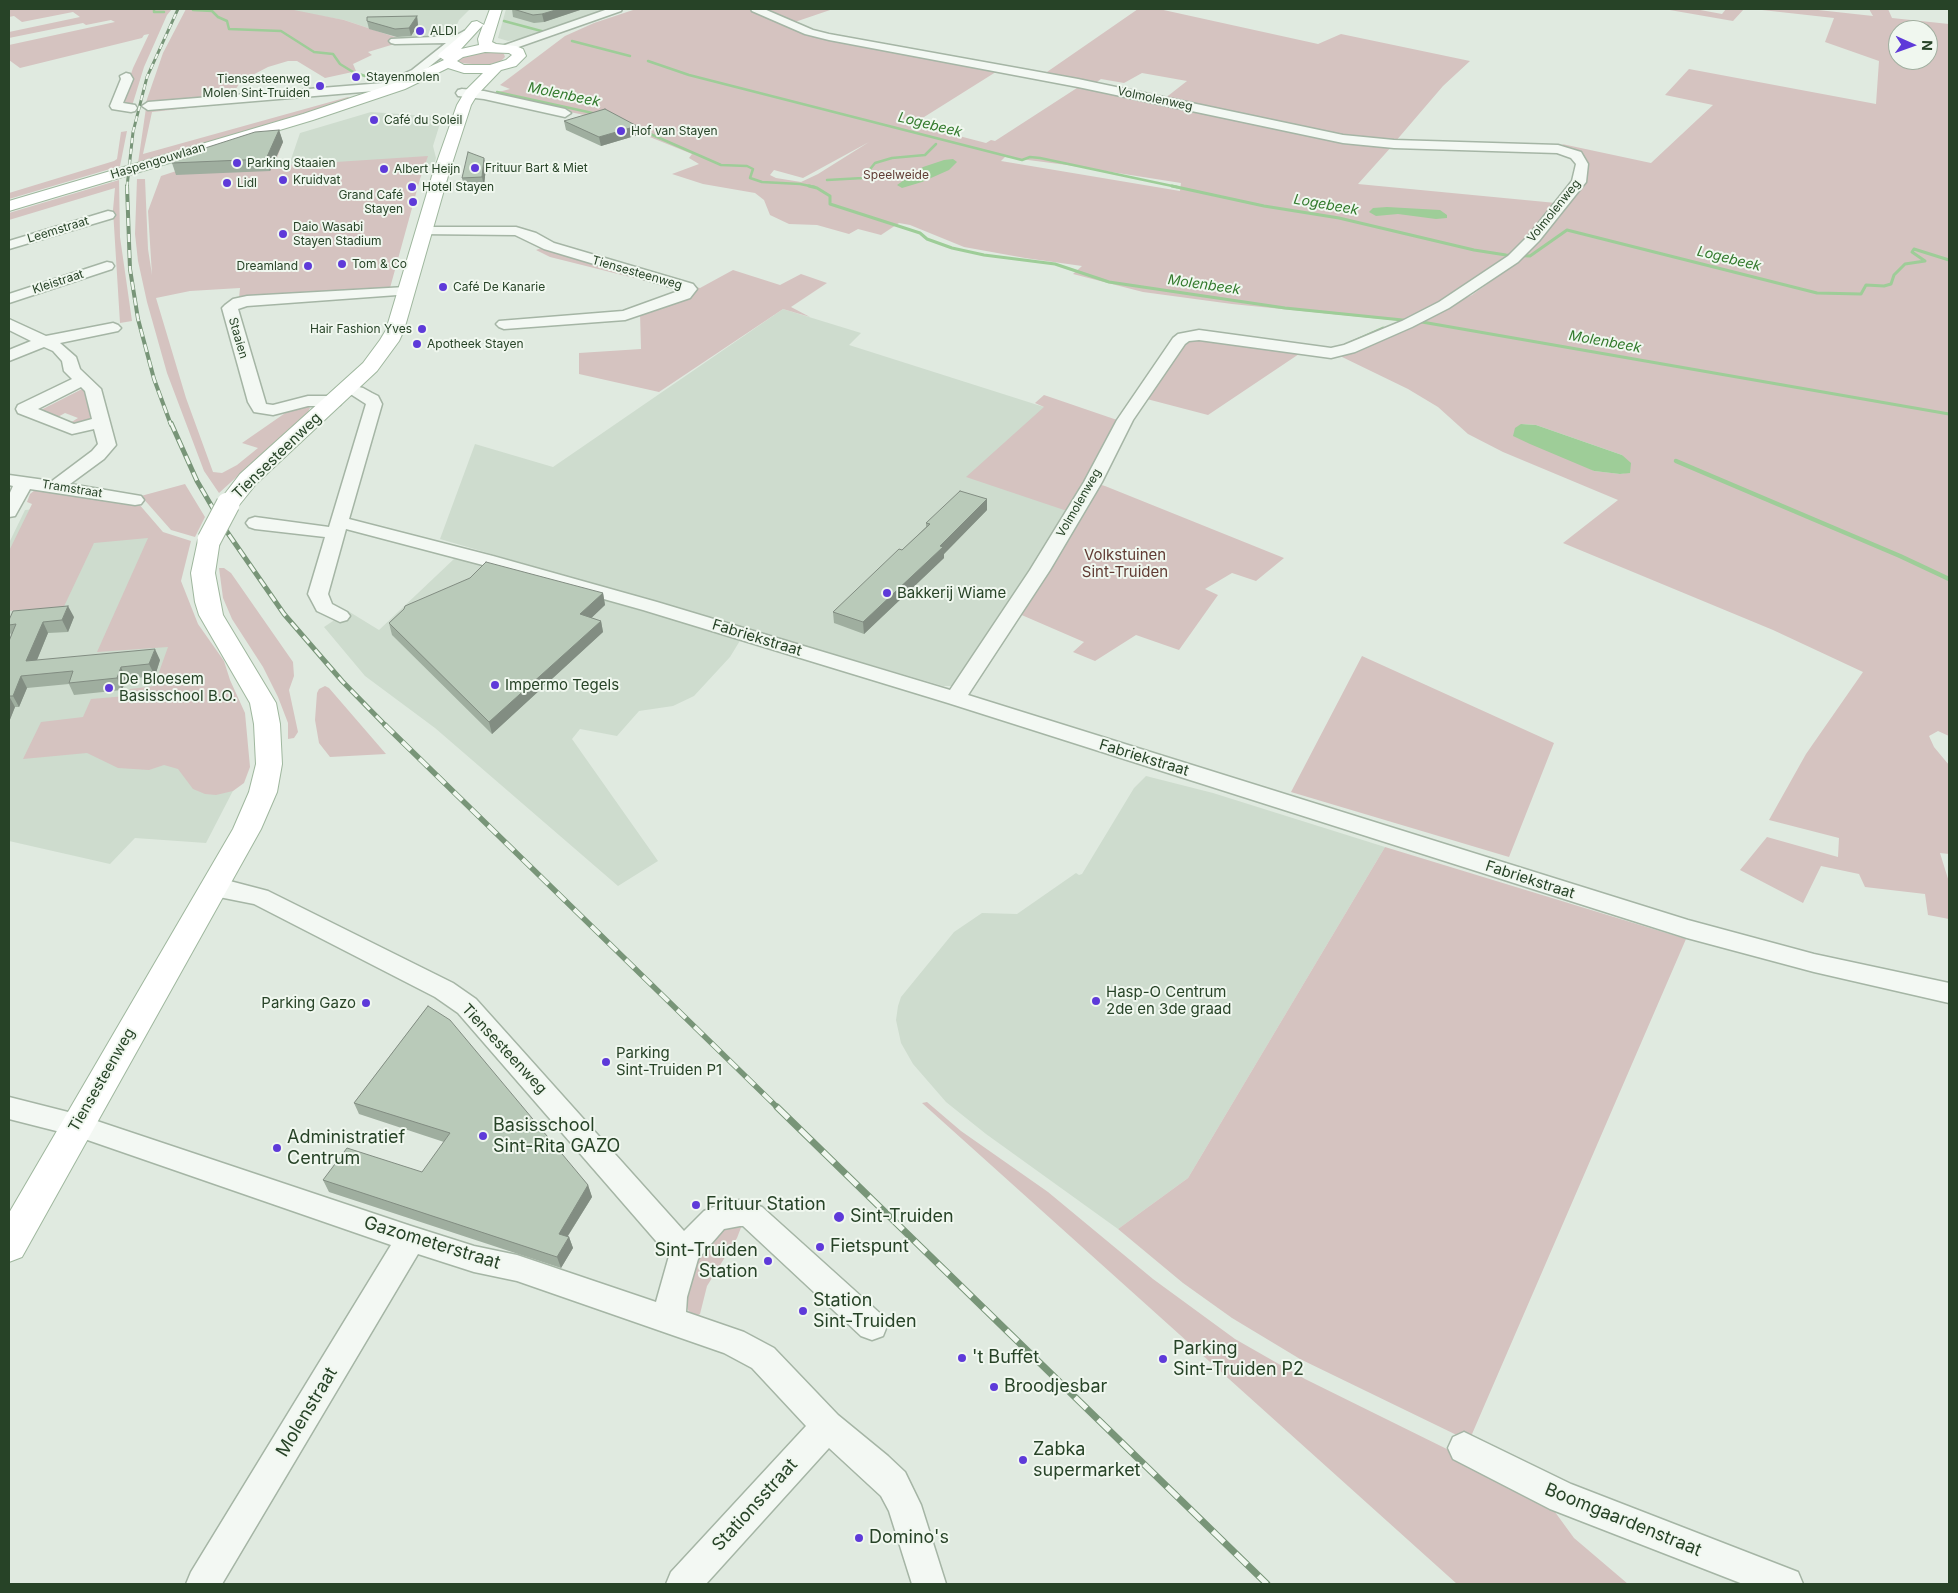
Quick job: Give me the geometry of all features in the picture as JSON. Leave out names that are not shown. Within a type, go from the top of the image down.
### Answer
[{"type":"main road","points":[[467,51],[484,9]]},
{"type":"main road","points":[[496,9],[484,42],[490,46],[507,49],[517,60],[496,68],[462,67],[452,57],[467,51],[507,49]]},
{"type":"main road","points":[[383,92],[431,67],[454,49],[475,28]]},
{"type":"main road","name":"Haspengouwlaan","points":[[308,116],[367,93],[383,92],[462,67]]},
{"type":"main road","name":"Haspengouwlaan","points":[[9,206],[308,116],[372,101],[462,67]]},
{"type":"main road","name":"Tiensesteenweg","points":[[9,1246],[76,1125],[247,829],[262,792],[269,764],[267,724],[263,703],[211,615],[204,587],[205,557],[215,526],[234,496],[248,479],[370,367],[390,341],[395,330],[467,91],[477,75],[462,67]]},
{"type":"main road","name":"Tiensesteenweg","points":[[467,91],[496,68]]},
{"type":"main road","points":[[422,83],[447,80],[467,91]]},
{"type":"street","points":[[507,49],[617,9]]},
{"type":"street","name":"Volmolenweg","points":[[756,9],[804,30],[829,37],[923,56],[1078,83],[1343,139],[1394,144],[1549,148],[1570,152],[1580,159],[1583,170],[1579,182],[1525,247],[1500,269],[1413,321],[1349,349],[1331,353],[1199,335],[1191,335],[1179,341],[1125,420],[1093,482],[1040,570],[955,698]]},
{"type":"street","points":[[148,106],[352,88],[367,93],[408,76],[475,28]]},
{"type":"street","points":[[395,40],[458,39]]},
{"type":"street","points":[[126,76],[127,79],[116,105],[126,108]]},
{"type":"street","points":[[297,92],[310,84]]},
{"type":"street","points":[[467,91],[565,113]]},
{"type":"street","name":"Leemstraat","points":[[9,245],[108,215]]},
{"type":"street","name":"Tiensesteenweg","points":[[424,231],[516,231],[564,251],[690,289],[685,295],[625,315],[504,324]]},
{"type":"street","name":"Kleistraat","points":[[9,299],[107,266]]},
{"type":"street","name":"Staaien","points":[[340,395],[273,410],[260,408],[256,402],[230,308],[238,302],[247,301],[406,291]]},
{"type":"street","points":[[9,324],[31,333],[42,342],[59,348],[70,360],[72,371],[92,389],[106,445],[98,455],[57,486]]},
{"type":"street","points":[[9,356],[42,342],[113,328]]},
{"type":"street","points":[[82,380],[24,409],[72,429],[101,422]]},
{"type":"street","points":[[340,395],[366,396],[374,404],[318,594],[324,607],[340,616]]},
{"type":"street","points":[[9,512],[16,481]]},
{"type":"street","name":"Tramstraat","points":[[16,481],[57,486],[135,500]]},
{"type":"street","points":[[255,523],[337,528]]},
{"type":"street","name":"Fabriekstraat","points":[[337,528],[486,560],[650,606],[955,698],[1686,929],[1814,963],[1949,993]]},
{"type":"street","name":"Tiensesteenweg","points":[[212,888],[226,889],[260,897],[429,982],[467,1006],[685,1253]]},
{"type":"street","name":"Gazometerstraat","points":[[9,1108],[76,1125],[411,1239],[474,1259],[517,1268],[730,1341],[762,1358],[827,1426],[876,1467],[893,1484],[904,1505],[922,1579]]},
{"type":"street","points":[[670,1319],[672,1297],[685,1253],[714,1220],[728,1214],[746,1214],[752,1216],[872,1326]]},
{"type":"street","name":"Molenstraat","points":[[203,1584],[411,1239]]},
{"type":"street","name":"Stationsstraat","points":[[683,1584],[827,1426]]},
{"type":"street","name":"Boomgaardenstraat","points":[[1464,1448],[1562,1497],[1786,1584]]},
{"type":"shaded area","points":[[470,9],[459,20],[455,29],[449,35],[401,39],[344,20],[287,10]]},
{"type":"shaded area","points":[[506,9],[611,9],[534,36],[508,41],[498,38]]},
{"type":"shaded area","points":[[371,112],[442,117],[433,146],[436,158],[434,166],[286,174],[300,133]]},
{"type":"shaded area","points":[[953,159],[957,162],[949,170],[922,182],[902,188],[897,185],[923,167]]},
{"type":"shaded area","points":[[1373,208],[1440,210],[1447,215],[1447,218],[1436,219],[1398,214],[1376,216],[1369,212]]},
{"type":"shaded area","points":[[783,309],[861,333],[849,345],[1044,407],[1070,512],[954,686],[943,686],[440,539],[475,444],[553,467]]},
{"type":"shaded area","points":[[1521,424],[1536,425],[1622,455],[1631,463],[1630,473],[1620,474],[1594,471],[1530,444],[1513,436],[1515,428]]},
{"type":"shaded area","name":"De Bloesem Basisschool B.O.","points":[[136,505],[238,781],[206,843],[135,838],[110,864],[9,841],[9,543],[25,510],[67,506]]},
{"type":"shaded area","points":[[455,558],[741,639],[730,657],[694,696],[673,706],[639,711],[617,736],[580,729],[572,739],[658,861],[618,886],[435,728],[365,676],[324,627],[348,611],[379,630]]},
{"type":"shaded area","name":"Hasp-O Centrum 2de en 3de graad","points":[[1146,776],[1213,793],[1385,847],[1188,1178],[1118,1229],[986,1134],[946,1102],[913,1064],[901,1043],[896,1020],[901,997],[954,932],[982,913],[1017,914],[1076,873],[1082,874],[1134,788]]},
{"type":"green space","points":[[9,9],[172,9],[167,15],[144,67],[132,106],[120,106],[133,68],[149,34],[144,35],[142,38],[20,68],[9,60],[9,45],[115,22],[111,20],[86,25],[83,23],[9,38],[9,32],[80,17],[73,12],[22,22],[14,16],[9,17]]},
{"type":"green space","points":[[186,9],[289,9],[344,20],[401,39],[401,42],[368,52],[372,55],[353,64],[356,71],[348,73],[325,78],[297,61],[288,61],[268,67],[241,81],[232,95],[224,99],[145,105],[163,53]]},
{"type":"green space","name":"Speelweide","points":[[636,9],[753,9],[804,32],[999,70],[913,124],[986,143],[991,140],[995,141],[1080,86],[1393,145],[1358,184],[1556,203],[1515,254],[1432,306],[1401,321],[1232,304],[1143,292],[1073,274],[1082,266],[964,247],[910,225],[899,223],[881,235],[858,229],[849,234],[817,225],[789,224],[770,215],[764,200],[755,193],[703,184],[672,174],[699,164],[689,158],[692,154],[605,119],[534,105],[491,94],[510,89],[500,85],[565,36],[594,23]],"holes":[[[869,142],[818,174],[801,182],[776,178],[770,175],[774,170],[803,178]],[[1005,157],[1181,183],[1180,191],[1001,161]]]},
{"type":"green space","points":[[759,9],[833,9],[792,23]]},
{"type":"green space","points":[[1138,9],[1159,9],[1318,44],[1341,34],[1470,61],[1443,86],[1395,142],[1360,140],[1164,99],[1187,81],[1142,73],[1124,83],[1101,79],[1094,84],[1044,74]]},
{"type":"green space","points":[[1664,9],[1695,9],[1722,14],[1726,9],[1744,9],[1733,21]]},
{"type":"green space","points":[[1753,9],[1809,9],[1873,16],[1869,9],[1888,9],[1892,18],[1911,20],[1888,20],[1888,70],[1938,70],[1938,23],[1949,24],[1949,736],[1938,731],[1929,736],[1934,747],[1949,765],[1949,854],[1940,853],[1949,882],[1949,919],[1928,915],[1925,894],[1865,887],[1859,874],[1821,866],[1803,903],[1740,870],[1767,837],[1838,857],[1839,838],[1769,820],[1806,754],[1863,672],[1773,630],[1563,543],[1618,500],[1503,452],[1468,434],[1438,407],[1408,389],[1340,356],[1472,295],[1520,260],[1565,207],[1588,176],[1586,164],[1562,144],[1651,163],[1713,105],[1665,95],[1689,69],[1876,104],[1879,61],[1825,42],[1834,18]],"holes":[[[1522,424],[1536,425],[1622,455],[1630,472],[1621,474],[1594,471]]]},
{"type":"green space","points":[[482,51],[500,52],[505,57],[500,62],[486,65],[458,63],[458,59]]},
{"type":"green space","points":[[348,97],[351,99],[138,163],[146,108],[270,99],[152,112],[143,154]]},
{"type":"green space","points":[[127,131],[120,166],[9,199],[9,193],[114,161],[117,159],[121,132]]},
{"type":"green space","points":[[283,142],[274,166],[428,156],[390,288],[239,298],[240,288],[190,291],[156,298],[186,398],[213,472],[222,473],[237,465],[258,448],[242,443],[291,409],[308,406],[310,408],[308,412],[219,493],[204,471],[167,373],[147,302],[138,261],[135,234],[137,179],[145,179],[148,249],[152,275],[148,211],[161,176],[259,144]]},
{"type":"green space","points":[[119,180],[120,237],[132,321],[120,323],[113,210],[115,188],[9,220],[9,213]]},
{"type":"green space","points":[[544,247],[574,257],[700,288],[733,270],[780,285],[801,274],[827,283],[791,307],[810,317],[783,309],[659,392],[579,374],[579,353],[641,349],[640,313],[689,297],[694,293],[550,257],[536,250]]},
{"type":"green space","points":[[1193,338],[1302,352],[1208,415],[1143,398],[1186,341]]},
{"type":"green space","points":[[84,388],[96,417],[77,426],[70,423],[78,418],[65,413],[56,418],[39,411]]},
{"type":"green space","points":[[1044,395],[1120,421],[1070,512],[966,477],[1044,407],[1035,403]]},
{"type":"green space","points":[[185,484],[205,517],[195,537],[171,530],[141,496]]},
{"type":"green space","name":"Volkstuinen Sint-Truiden","points":[[1098,484],[1284,558],[1256,581],[1232,573],[1205,589],[1218,595],[1179,650],[1136,635],[1095,661],[1073,652],[1084,642],[1017,613]]},
{"type":"green space","points":[[35,490],[138,503],[163,532],[191,541],[181,581],[198,624],[224,661],[230,680],[245,713],[250,767],[244,783],[233,791],[216,795],[205,794],[193,789],[178,769],[164,765],[149,770],[118,768],[87,753],[23,759],[41,722],[83,717],[91,699],[126,696],[130,689],[154,686],[168,647],[97,652],[148,538],[94,543],[59,617],[28,609],[9,611],[9,551],[32,504],[27,502],[30,494]]},
{"type":"green space","points":[[219,568],[224,568],[231,573],[293,662],[294,676],[289,690],[298,732],[294,738],[288,739],[288,723],[278,697],[263,667],[232,619],[223,598]]},
{"type":"green space","points":[[1362,656],[1554,743],[1509,857],[1291,792]]},
{"type":"green space","points":[[325,686],[329,688],[386,754],[330,757],[319,743],[315,720],[317,693],[319,689]]},
{"type":"green space","points":[[1385,847],[1686,939],[1469,1441],[1300,1359],[1232,1318],[1183,1283],[1118,1229],[1188,1178]]},
{"type":"green space","points":[[927,1102],[961,1131],[1048,1192],[1153,1279],[1235,1339],[1305,1379],[1544,1497],[1574,1538],[1628,1584],[1457,1584],[922,1103]]},
{"type":"green space","points":[[742,1225],[737,1238],[707,1286],[700,1314],[697,1316],[692,1315],[688,1310],[686,1300],[695,1257],[722,1229]]},
{"type":"building","points":[[513,9],[559,9],[533,15]]},
{"type":"building","points":[[417,16],[409,28],[395,29],[367,21],[367,17]]},
{"type":"building","points":[[605,109],[637,126],[599,137],[564,121]]},
{"type":"building","points":[[279,130],[266,159],[172,163],[171,159],[255,132]]},
{"type":"building","points":[[468,152],[484,158],[482,177],[462,178]]},
{"type":"building","name":"Bakkerij Wiame","points":[[960,491],[987,499],[940,546],[943,547],[863,622],[833,612],[899,549],[902,550],[930,524],[926,523]]},
{"type":"building","name":"Impermo Tegels","points":[[486,562],[603,593],[580,614],[601,621],[489,722],[389,623],[405,606],[470,578]]},
{"type":"building","points":[[68,606],[62,620],[43,622],[26,661],[155,649],[149,664],[121,667],[117,678],[69,683],[73,671],[21,676],[13,696],[9,696],[9,641],[16,624],[9,625],[13,611]]},
{"type":"building","name":"Basisschool Sint-Rita GAZO","points":[[428,1006],[450,1020],[588,1185],[559,1234],[569,1237],[557,1257],[323,1180],[347,1148],[422,1172],[450,1133],[354,1103]]},
{"type":"waterway","name":"Molenbeek","points":[[154,9],[154,12],[164,12]]},
{"type":"waterway","name":"Molenbeek","points":[[193,10],[212,11],[218,17],[227,21],[229,29],[281,31],[314,52],[333,54],[340,64],[353,72],[368,77],[394,80]]},
{"type":"waterway","name":"Logebeek","points":[[504,21],[545,32]]},
{"type":"waterway","name":"Logebeek","points":[[572,41],[630,56]]},
{"type":"waterway","name":"Logebeek","points":[[648,61],[689,75],[1022,160],[1030,157],[1040,158],[1177,187]]},
{"type":"waterway","name":"Molenbeek","points":[[497,92],[597,114]]},
{"type":"waterway","name":"Molenbeek","points":[[632,126],[721,165],[747,166],[753,169],[750,178],[762,182],[800,184],[815,187]]},
{"type":"waterway","points":[[827,180],[863,178],[875,163],[892,158],[925,155],[936,144]]},
{"type":"waterway","name":"Molenbeek","points":[[809,186],[817,188],[830,196],[830,204],[920,233],[927,239],[952,248],[984,255],[1055,264],[1109,282],[1285,308],[1422,322],[1949,414]]},
{"type":"waterway","name":"Logebeek","points":[[1172,186],[1264,206],[1339,218],[1474,250],[1506,255],[1530,256],[1567,230],[1817,293],[1861,294],[1866,285],[1884,286],[1891,284],[1894,275],[1905,264],[1925,261],[1912,252],[1914,249],[1949,260]]},
{"type":"waterway","points":[[1343,346],[1383,328]]},
{"type":"waterway","points":[[1676,461],[1900,556],[1949,579]]},
{"type":"railway","points":[[127,187],[133,132],[147,77],[178,9]]},
{"type":"railway","points":[[127,187],[130,269],[138,319],[154,379],[171,425]]},
{"type":"railway","points":[[171,423],[197,481],[225,529],[284,614],[342,681],[385,725]]},
{"type":"railway","points":[[385,725],[778,1108]]},
{"type":"railway","points":[[777,1107],[1267,1584]]},
{"type":"place","name":"ALDI","points":[[420,31]]},
{"type":"place","name":"Stayenmolen","points":[[356,77]]},
{"type":"place","name":"Tiensesteenweg Molen Sint-Truiden","points":[[320,86]]},
{"type":"place","name":"Café du Soleil","points":[[374,120]]},
{"type":"place","name":"Hof van Stayen","points":[[621,131]]},
{"type":"place","name":"Parking Staaien","points":[[237,163]]},
{"type":"place","name":"Frituur Bart & Miet","points":[[475,168]]},
{"type":"place","name":"Albert Heijn","points":[[384,169]]},
{"type":"place","name":"Kruidvat","points":[[283,180]]},
{"type":"place","name":"Lidl","points":[[227,183]]},
{"type":"place","name":"Hotel Stayen","points":[[412,187]]},
{"type":"place","name":"Grand Café Stayen","points":[[413,202]]},
{"type":"place","name":"Daio Wasabi Stayen Stadium","points":[[283,234]]},
{"type":"place","name":"Tom & Co","points":[[342,264]]},
{"type":"place","name":"Dreamland","points":[[308,266]]},
{"type":"place","name":"Café De Kanarie","points":[[443,287]]},
{"type":"place","name":"Hair Fashion Yves","points":[[422,329]]},
{"type":"place","name":"Apotheek Stayen","points":[[417,344]]},
{"type":"place","name":"Bakkerij Wiame","points":[[887,593]]},
{"type":"place","name":"Impermo Tegels","points":[[495,685]]},
{"type":"place","name":"De Bloesem Basisschool B.O.","points":[[109,688]]},
{"type":"place","name":"Hasp-O Centrum 2de en 3de graad","points":[[1096,1001]]},
{"type":"place","name":"Parking Gazo","points":[[366,1003]]},
{"type":"place","name":"Parking Sint-Truiden P1","points":[[606,1062]]},
{"type":"place","name":"Basisschool Sint-Rita GAZO","points":[[483,1136]]},
{"type":"place","name":"Administratief Centrum","points":[[277,1148]]},
{"type":"place","name":"Frituur Station","points":[[696,1205]]},
{"type":"place","name":"Sint-Truiden","points":[[839,1217]]},
{"type":"place","name":"Fietspunt","points":[[820,1247]]},
{"type":"place","name":"Sint-Truiden Station","points":[[768,1261]]},
{"type":"place","name":"Station Sint-Truiden","points":[[803,1311]]},
{"type":"place","name":"'t Buffet","points":[[962,1358]]},
{"type":"place","name":"Parking Sint-Truiden P2","points":[[1163,1359]]},
{"type":"place","name":"Broodjesbar","points":[[994,1387]]},
{"type":"place","name":"Zabka supermarket","points":[[1023,1460]]},
{"type":"place","name":"Domino's","points":[[859,1538]]}]
